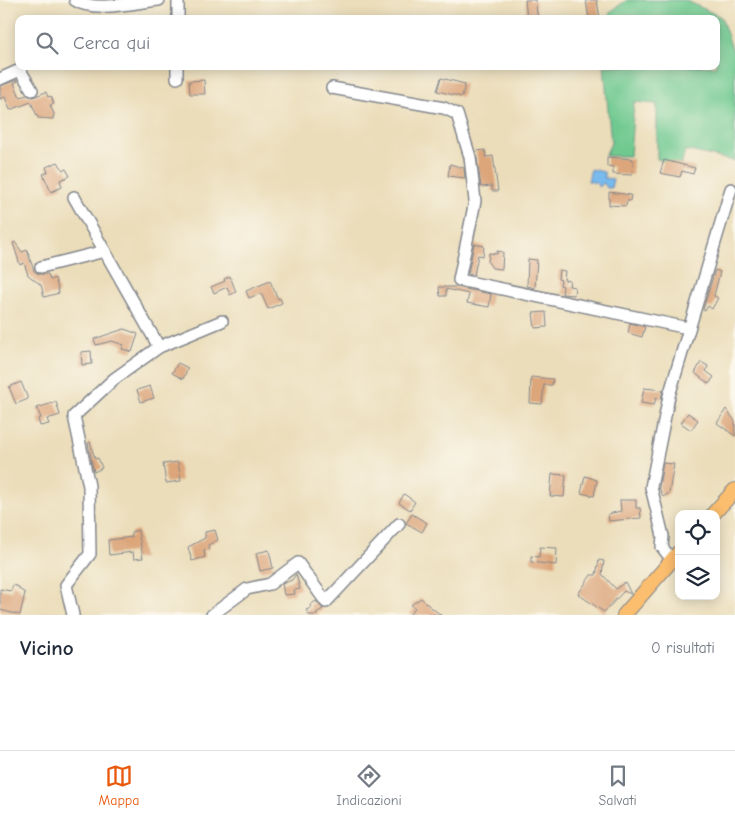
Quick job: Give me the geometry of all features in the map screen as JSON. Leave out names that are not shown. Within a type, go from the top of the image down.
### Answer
[{"type":"main road","points":[[717,510],[735,490]]},
{"type":"main road","points":[[624,615],[675,556]]},
{"type":"street","points":[[75,0],[84,5],[102,6],[159,0]]},
{"type":"street","points":[[178,0],[178,15]]},
{"type":"street","points":[[0,78],[20,70],[32,90]]},
{"type":"street","points":[[177,70],[177,78]]},
{"type":"street","points":[[332,88],[444,108],[457,114],[470,156],[475,201],[459,280],[688,328]]},
{"type":"street","points":[[675,556],[662,547],[662,536],[651,487],[669,396],[731,190]]},
{"type":"street","points":[[74,197],[160,347]]},
{"type":"street","points":[[41,267],[105,251]]},
{"type":"street","points":[[74,615],[66,586],[90,554],[89,486],[74,416],[114,379],[160,347],[222,322]]},
{"type":"street","points":[[212,615],[246,589],[270,584],[298,563],[326,602],[399,524]]},
{"type":"green space","points":[[627,0],[685,0],[717,15],[610,15],[610,12]]},
{"type":"green space","points":[[721,17],[735,57],[735,161],[685,150],[681,165],[657,159],[657,104],[634,102],[630,156],[605,156],[611,143],[604,70],[720,70]]},
{"type":"water","points":[[591,169],[604,172],[604,178],[613,179],[611,188],[607,188],[604,183],[598,187],[597,183],[588,181]]},
{"type":"building","points":[[525,0],[535,0],[537,15],[527,15]]},
{"type":"building","points":[[586,0],[597,0],[599,15],[588,15]]},
{"type":"building","points":[[441,78],[465,84],[462,97],[437,91]]},
{"type":"building","points":[[17,80],[14,83],[20,97],[27,95],[33,97],[46,92],[48,97],[51,96],[54,104],[50,105],[54,114],[53,119],[38,118],[31,102],[10,110],[5,97],[0,99],[0,86]]},
{"type":"building","points":[[204,80],[205,94],[190,94],[189,81]]},
{"type":"building","points":[[485,150],[486,157],[493,156],[498,191],[492,191],[492,186],[481,187],[476,151]]},
{"type":"building","points":[[607,157],[633,159],[632,175],[613,174],[613,167],[607,166]]},
{"type":"building","points":[[664,160],[695,168],[693,174],[682,171],[680,177],[660,173]]},
{"type":"building","points":[[58,162],[63,170],[66,169],[70,176],[60,180],[62,187],[51,192],[43,174],[48,172],[46,167]]},
{"type":"building","points":[[450,164],[464,168],[465,178],[448,176]]},
{"type":"building","points":[[609,192],[631,195],[630,201],[627,201],[626,206],[609,205]]},
{"type":"building","points":[[15,242],[22,252],[27,250],[34,271],[39,274],[48,274],[50,280],[55,278],[59,293],[44,297],[41,285],[28,275],[24,263],[20,265],[13,243]]},
{"type":"building","points":[[474,244],[484,246],[483,256],[478,255],[474,275],[468,274]]},
{"type":"building","points":[[497,251],[503,252],[502,269],[492,268],[488,262],[489,253],[497,254]]},
{"type":"building","points":[[528,259],[537,260],[535,288],[527,286]]},
{"type":"building","points":[[559,270],[565,271],[564,280],[570,281],[569,286],[575,287],[574,295],[562,294],[563,286],[560,285],[561,280],[558,279]]},
{"type":"building","points":[[715,270],[720,272],[714,296],[718,298],[712,309],[708,306],[705,311],[703,310]]},
{"type":"building","points":[[230,276],[236,292],[230,295],[227,287],[214,293],[211,287],[225,281],[224,279]]},
{"type":"building","points":[[270,281],[278,299],[280,298],[282,303],[268,309],[261,293],[249,298],[246,291]]},
{"type":"building","points":[[439,287],[456,287],[491,294],[489,307],[467,303],[469,294],[446,289],[446,296],[440,296]]},
{"type":"building","points":[[546,312],[547,327],[535,328],[533,313]]},
{"type":"building","points":[[630,323],[645,327],[642,337],[628,333]]},
{"type":"building","points":[[124,329],[138,334],[132,352],[122,349],[124,345],[112,341],[96,345],[94,339]]},
{"type":"building","points":[[91,351],[92,364],[82,365],[81,352]]},
{"type":"building","points":[[701,362],[708,366],[706,371],[714,377],[709,384],[695,373]]},
{"type":"building","points":[[178,363],[188,368],[183,379],[172,373]]},
{"type":"building","points":[[531,377],[553,379],[552,385],[544,385],[542,404],[530,403]]},
{"type":"building","points":[[21,382],[28,399],[16,404],[9,387]]},
{"type":"building","points":[[150,386],[154,398],[141,402],[137,390]]},
{"type":"building","points":[[644,388],[663,390],[661,399],[656,398],[654,405],[641,403]]},
{"type":"building","points":[[56,402],[60,415],[47,419],[49,424],[40,426],[38,419],[41,418],[37,408]]},
{"type":"building","points":[[726,409],[735,421],[735,436],[717,423]]},
{"type":"building","points":[[688,413],[698,420],[691,430],[681,423]]},
{"type":"building","points":[[90,442],[95,459],[98,458],[102,468],[94,472],[88,443]]},
{"type":"building","points":[[178,462],[181,481],[166,483],[163,464]]},
{"type":"building","points":[[663,463],[674,464],[669,493],[663,497],[659,487]]},
{"type":"building","points":[[552,474],[566,475],[564,497],[550,496]]},
{"type":"building","points":[[585,476],[597,480],[594,496],[581,493]]},
{"type":"building","points":[[404,494],[415,502],[410,510],[399,503]]},
{"type":"building","points":[[620,500],[636,500],[636,508],[640,508],[641,518],[609,521],[608,514],[621,511]]},
{"type":"building","points":[[412,514],[427,523],[422,532],[406,523]]},
{"type":"building","points":[[138,530],[143,558],[134,559],[133,552],[109,555],[108,540],[132,537],[131,532]]},
{"type":"building","points":[[215,530],[218,540],[208,545],[209,549],[204,550],[205,557],[192,561],[188,547],[205,538],[205,532]]},
{"type":"building","points":[[540,547],[557,548],[556,565],[531,562],[531,556],[539,557]]},
{"type":"building","points":[[269,550],[273,568],[260,571],[256,553]]},
{"type":"building","points":[[599,560],[604,561],[602,574],[616,589],[625,582],[631,594],[624,591],[604,612],[578,594],[591,575],[596,575]]},
{"type":"building","points":[[296,574],[300,589],[294,590],[295,594],[284,595],[282,584],[292,580]]},
{"type":"building","points":[[13,585],[19,587],[25,593],[20,615],[0,610],[0,589],[11,591]]},
{"type":"building","points":[[421,598],[441,615],[409,615],[415,608],[411,605]]},
{"type":"building","points":[[316,601],[323,609],[316,613],[318,615],[309,615],[306,610],[311,608],[310,605]]}]
